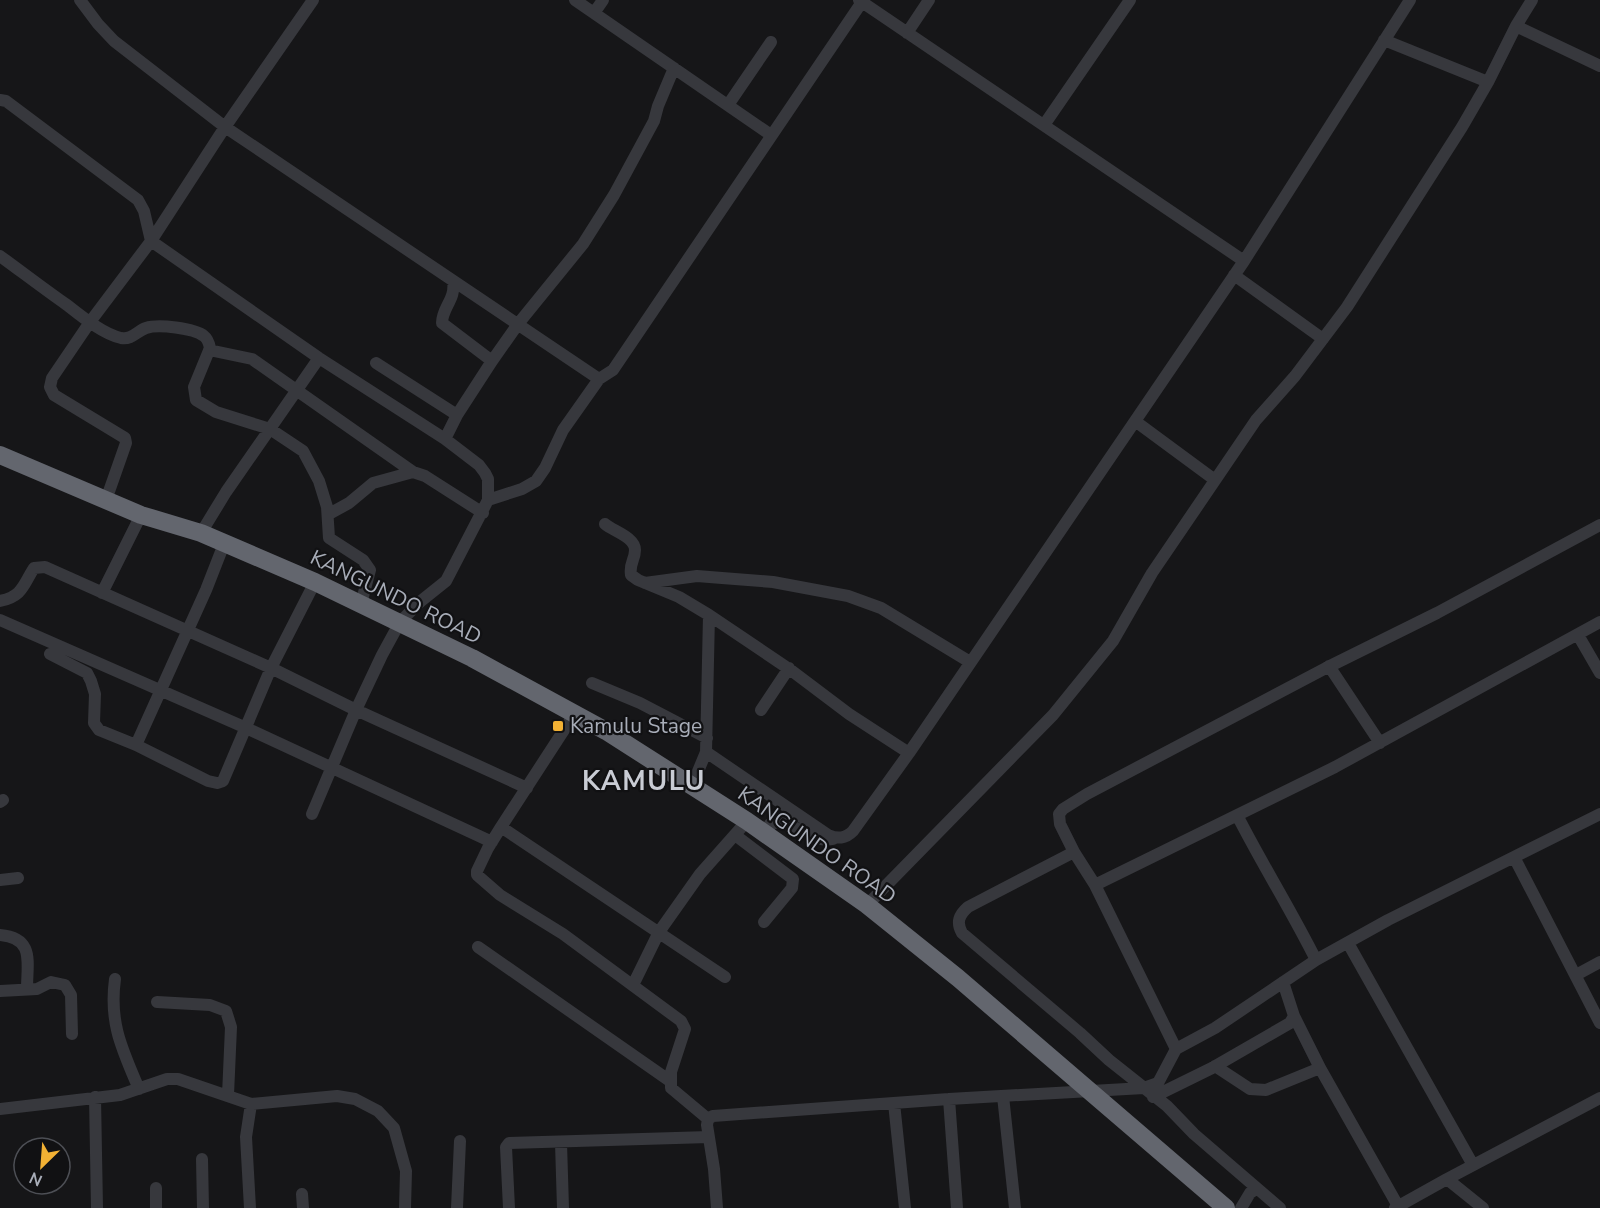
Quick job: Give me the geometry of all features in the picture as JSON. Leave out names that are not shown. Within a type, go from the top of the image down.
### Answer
[{"type":"highway","name":"KANGUNDO ROAD","points":[[0,455],[141,515],[201,533],[315,582],[472,658],[574,713],[692,786],[741,828],[768,836],[867,905],[958,978],[1226,1208]]},
{"type":"street","points":[[106,500],[126,443],[124,438],[54,395],[50,387],[52,378],[90,322],[151,241],[225,127],[313,0]]},
{"type":"street","points":[[575,0],[771,135]]},
{"type":"street","points":[[594,13],[603,0]]},
{"type":"street","points":[[907,33],[929,0]]},
{"type":"street","points":[[1044,125],[1130,0]]},
{"type":"street","points":[[768,836],[770,824],[782,822],[826,840],[848,836],[853,831],[909,753],[1244,261],[1410,0]]},
{"type":"street","points":[[867,905],[1053,715],[1113,642],[1152,573],[1256,420],[1296,376],[1366,278],[1462,127],[1532,0]]},
{"type":"street","points":[[488,500],[522,489],[536,481],[545,468],[563,430],[599,379],[613,370],[861,1],[1244,261]]},
{"type":"street","points":[[87,3],[114,41],[225,127],[599,379]]},
{"type":"street","points":[[1516,26],[1600,65]]},
{"type":"street","points":[[1384,40],[1488,82]]},
{"type":"street","points":[[728,105],[771,42]]},
{"type":"street","points":[[445,439],[492,361],[518,324],[583,244],[614,195],[654,121],[674,68]]},
{"type":"street","points":[[0,100],[6,101],[138,200],[144,211],[151,241],[319,358],[445,439],[479,465],[488,479],[488,500],[483,513],[446,581],[400,622],[382,655],[312,814]]},
{"type":"street","points":[[0,256],[90,322],[124,339],[147,327],[171,327],[197,332],[204,336],[209,342],[209,350],[194,387],[196,400],[216,412],[270,429],[303,451],[319,482],[329,513],[329,538],[363,560],[370,570],[361,604]]},
{"type":"street","points":[[1234,275],[1323,339]]},
{"type":"street","points":[[453,281],[453,297],[442,318],[442,323],[492,361]]},
{"type":"street","points":[[209,350],[252,359],[413,472],[425,476],[483,513]]},
{"type":"street","points":[[201,533],[226,492],[319,358]]},
{"type":"street","points":[[376,363],[458,415]]},
{"type":"street","points":[[1134,421],[1215,480]]},
{"type":"street","points":[[329,513],[349,503],[373,483],[413,472]]},
{"type":"street","points":[[102,593],[141,515]]},
{"type":"street","points":[[605,524],[625,536],[633,545],[635,550],[629,567],[631,575],[679,597],[709,615],[789,668],[849,714],[909,753]]},
{"type":"street","points":[[1176,1049],[1095,885],[1074,852],[1058,820],[1063,809],[1329,666],[1437,613],[1600,525]]},
{"type":"street","points":[[136,746],[224,544]]},
{"type":"street","points":[[0,602],[22,591],[34,568],[45,567],[271,668],[356,710],[527,788]]},
{"type":"street","points":[[645,583],[697,576],[773,582],[848,596],[881,608],[969,662]]},
{"type":"street","points":[[88,659],[87,673],[95,694],[94,723],[96,727],[208,781],[217,783],[223,781],[271,668],[315,582]]},
{"type":"street","points":[[692,786],[706,752],[709,615]]},
{"type":"street","points":[[0,620],[244,727],[492,842]]},
{"type":"street","points":[[1095,885],[1335,767],[1600,622]]},
{"type":"street","points":[[1578,635],[1600,673]]},
{"type":"street","points":[[50,654],[87,673]]},
{"type":"street","points":[[1329,666],[1380,743]]},
{"type":"street","points":[[761,710],[789,668]]},
{"type":"street","points":[[592,683],[707,738]]},
{"type":"street","points":[[574,713],[492,842],[477,871],[479,879],[500,895],[563,934],[684,1025],[670,1081],[671,1088],[708,1119],[717,1208]]},
{"type":"street","points":[[706,752],[828,835],[837,838]]},
{"type":"street","points":[[1149,1093],[1158,1083],[1176,1049],[1215,1028],[1316,960],[1600,814]]},
{"type":"street","points":[[1237,815],[1292,911],[1316,960]]},
{"type":"street","points":[[501,827],[724,976]]},
{"type":"street","points":[[633,985],[659,932],[700,874],[741,828],[793,879],[792,888],[764,922]]},
{"type":"street","points":[[1074,852],[968,907],[961,913],[959,927],[962,933],[1167,1107],[1256,1189],[1280,1208]]},
{"type":"street","points":[[1514,857],[1600,1023]]},
{"type":"street","points":[[0,880],[18,878]]},
{"type":"street","points":[[0,935],[15,938],[24,943],[27,951],[27,989]]},
{"type":"street","points":[[1348,943],[1473,1165]]},
{"type":"street","points":[[478,947],[670,1081]]},
{"type":"street","points":[[1576,975],[1600,962]]},
{"type":"street","points":[[115,979],[112,1000],[118,1039],[139,1089]]},
{"type":"street","points":[[0,991],[37,989],[51,982],[65,985],[71,995],[72,1034]]},
{"type":"street","points":[[1283,982],[1294,1016],[1320,1068],[1396,1207],[1599,1101]]},
{"type":"street","points":[[157,1002],[210,1005],[226,1011],[231,1027],[228,1095]]},
{"type":"street","points":[[708,1119],[713,1116],[949,1099],[1090,1091],[1149,1093],[1215,1066],[1286,1026],[1294,1016]]},
{"type":"street","points":[[1215,1066],[1250,1089],[1266,1090],[1320,1068]]},
{"type":"street","points":[[0,1109],[120,1095],[167,1079],[178,1079],[251,1104],[337,1096],[355,1099],[378,1111],[394,1128],[406,1171],[405,1208]]},
{"type":"street","points":[[1003,1096],[1015,1208]]},
{"type":"street","points":[[95,1097],[97,1208]]},
{"type":"street","points":[[949,1099],[957,1208]]},
{"type":"street","points":[[894,1103],[905,1208]]},
{"type":"street","points":[[250,1208],[246,1137],[251,1104]]},
{"type":"street","points":[[509,1208],[507,1144],[709,1137]]},
{"type":"street","points":[[457,1208],[460,1140]]},
{"type":"street","points":[[561,1143],[563,1208]]},
{"type":"street","points":[[202,1160],[203,1208]]},
{"type":"street","points":[[1447,1179],[1483,1208]]},
{"type":"street","points":[[156,1188],[156,1208]]},
{"type":"street","points":[[1241,1208],[1250,1193],[1256,1189]]},
{"type":"street","points":[[302,1194],[303,1208]]},
{"type":"place","name":"Kamulu Stage","points":[[558,726]]},
{"type":"district","name":"KAMULU","points":[[644,781]]}]
